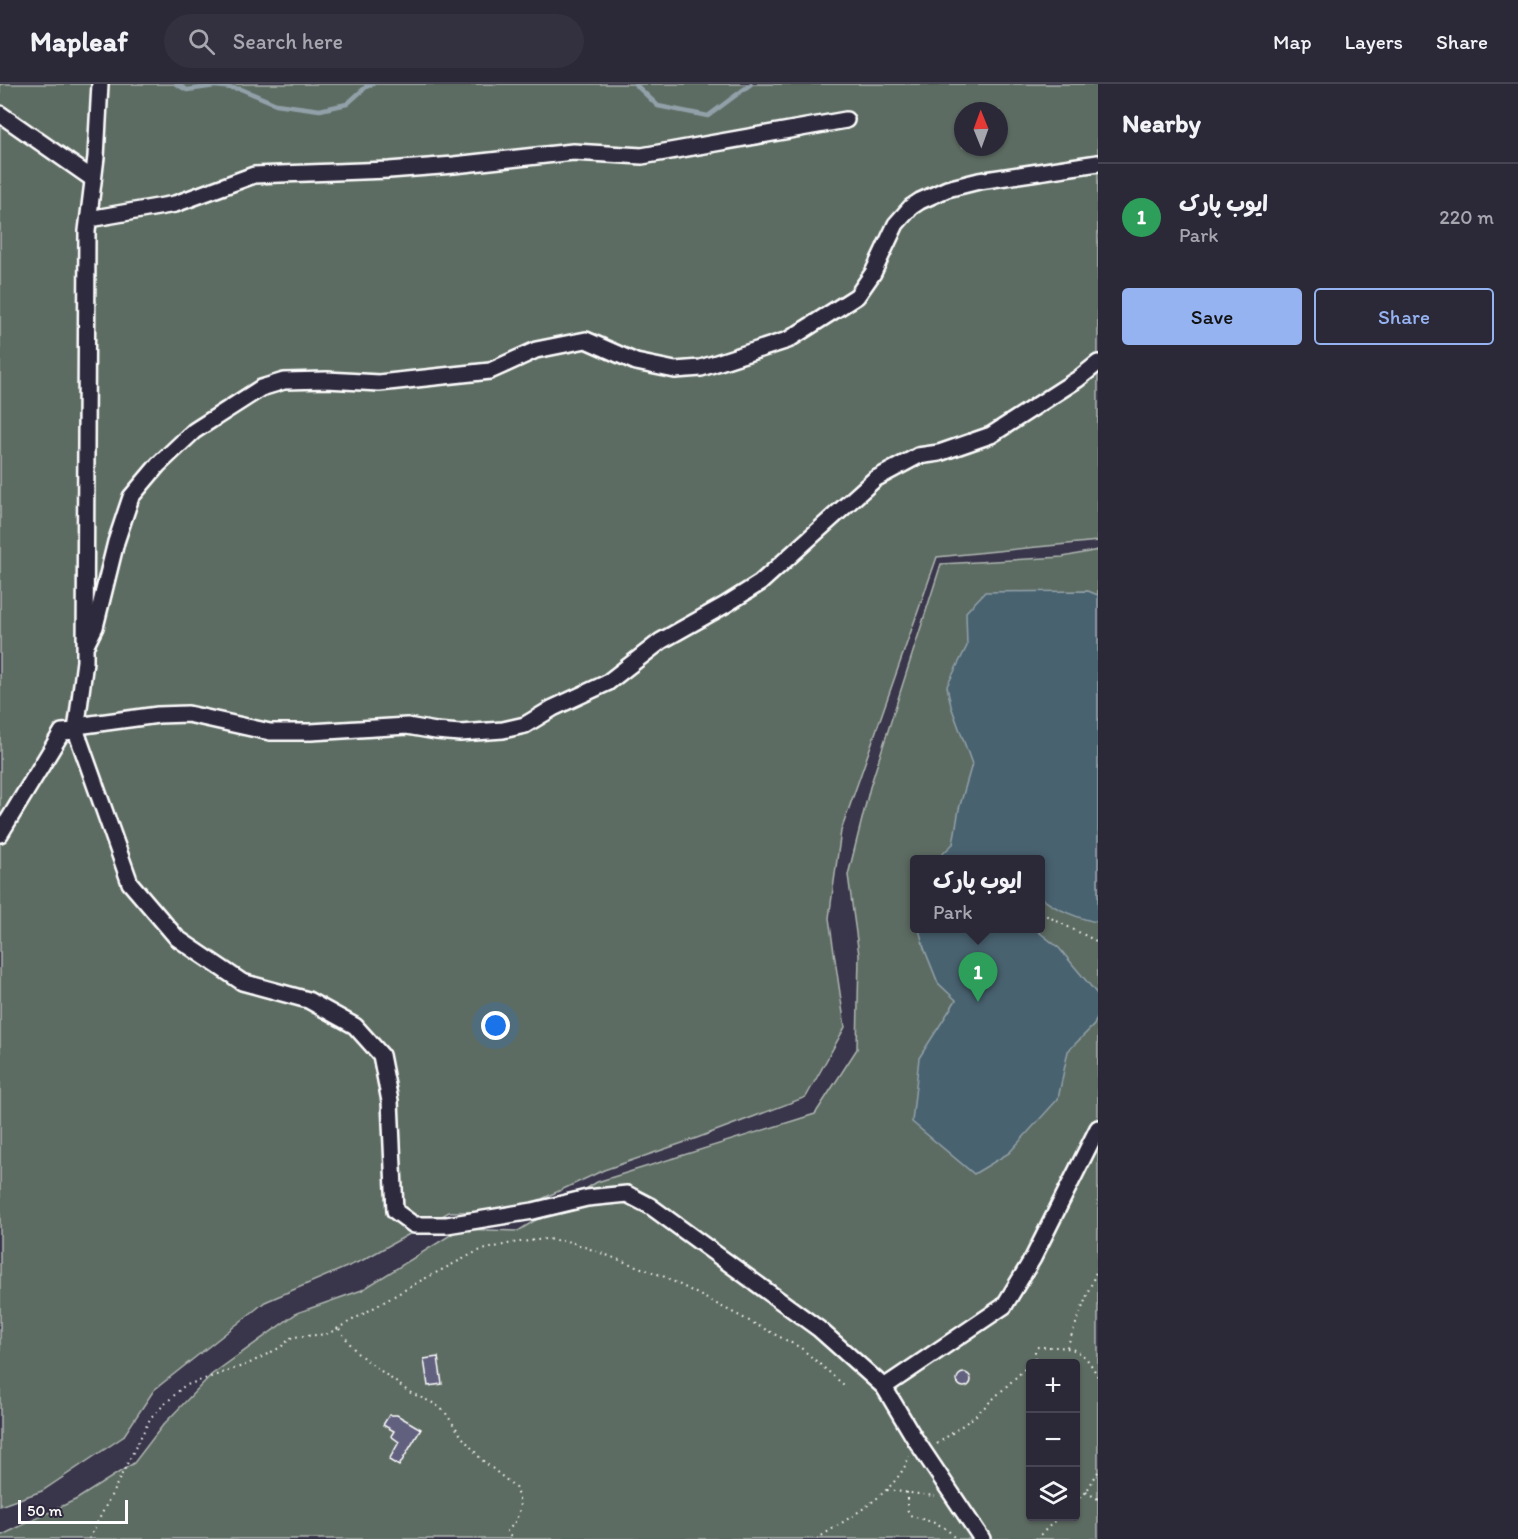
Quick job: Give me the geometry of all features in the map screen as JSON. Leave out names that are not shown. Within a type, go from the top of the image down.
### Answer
[{"type":"street","points":[[100,84],[88,219],[85,661],[77,729],[130,883],[177,938],[242,982],[308,1000],[355,1026],[381,1054],[390,1101],[395,1211],[414,1225],[447,1225],[533,1211],[587,1198],[627,1194],[650,1206],[819,1329],[884,1387],[924,1453],[982,1539]]},
{"type":"street","points":[[0,114],[93,179]]},
{"type":"street","points":[[88,219],[175,204],[254,175],[389,170],[573,152],[642,156],[846,120]]},
{"type":"street","points":[[85,645],[95,627],[116,542],[131,497],[158,465],[194,431],[261,388],[284,381],[379,383],[490,371],[536,350],[586,340],[636,362],[675,370],[701,368],[788,340],[856,296],[873,273],[896,224],[911,207],[921,201],[947,189],[979,181],[1098,163]]},
{"type":"street","points":[[0,834],[62,732],[158,715],[188,714],[270,732],[407,726],[460,733],[503,730],[525,725],[553,708],[607,683],[661,641],[760,584],[875,479],[918,456],[939,453],[991,435],[1078,379],[1098,363]]},
{"type":"street","points":[[884,1387],[1004,1306],[1033,1258],[1098,1128]]},
{"type":"path","points":[[1045,915],[1098,942]]},
{"type":"path","points":[[89,1539],[151,1417],[184,1386],[248,1364],[281,1347],[292,1337],[328,1334],[478,1251],[512,1243],[546,1239],[571,1242],[663,1276],[801,1348],[844,1385]]},
{"type":"path","points":[[1067,1347],[1098,1267]]},
{"type":"path","points":[[339,1329],[357,1353],[409,1392],[435,1404],[445,1412],[482,1460],[515,1487],[520,1502],[519,1513],[514,1524],[507,1531],[512,1539]]},
{"type":"path","points":[[1034,1359],[1035,1349],[1038,1347],[1067,1347],[1082,1355],[1091,1364],[1098,1377]]},
{"type":"path","points":[[924,1453],[974,1417],[1026,1369]]},
{"type":"path","points":[[817,1539],[887,1490],[904,1469],[915,1439]]},
{"type":"path","points":[[1080,1498],[1098,1472]]},
{"type":"path","points":[[887,1490],[941,1497],[960,1506]]},
{"type":"path","points":[[907,1492],[907,1509],[910,1515],[942,1525],[955,1539]]},
{"type":"path","points":[[1086,1492],[1098,1499]]},
{"type":"path","points":[[1036,1539],[1055,1521]]},
{"type":"green space","points":[[0,84],[1098,84],[1098,541],[937,557],[841,831],[829,918],[845,1027],[806,1097],[604,1170],[516,1211],[449,1212],[363,1260],[265,1302],[154,1390],[123,1437],[42,1491],[0,1506]]},
{"type":"green space","points":[[1098,550],[1098,1539],[0,1539],[0,1536],[77,1499],[134,1463],[163,1425],[211,1375],[297,1313],[362,1290],[460,1229],[518,1231],[597,1182],[815,1114],[857,1049],[859,955],[848,875],[870,787],[941,564],[1063,557]]},
{"type":"water","points":[[1088,591],[1098,595],[1098,922],[1068,913],[1045,900],[1045,855],[941,855],[953,844],[959,809],[972,764],[951,706],[947,686],[967,646],[966,612],[985,592]]},
{"type":"water","points":[[920,933],[1040,933],[1059,948],[1098,995],[1098,1015],[1094,1025],[1068,1051],[1058,1099],[1009,1153],[974,1174],[912,1122],[919,1058],[956,1000],[938,983]]},
{"type":"building","points":[[438,1357],[442,1384],[428,1386],[424,1359]]},
{"type":"building","points":[[961,1373],[967,1373],[971,1380],[967,1387],[961,1387],[957,1383],[957,1377]]},
{"type":"building","points":[[389,1415],[397,1415],[421,1429],[399,1466],[389,1460],[399,1442],[391,1436],[394,1431],[383,1425]]},
{"type":"waterway","points":[[176,84],[187,90],[215,86],[241,89],[276,104],[320,110],[347,104],[366,87],[373,84]]},
{"type":"waterway","points":[[635,84],[658,106],[708,116],[751,84]]},
{"type":"place","name":"ایوب پارک","points":[[978,1002]]}]
